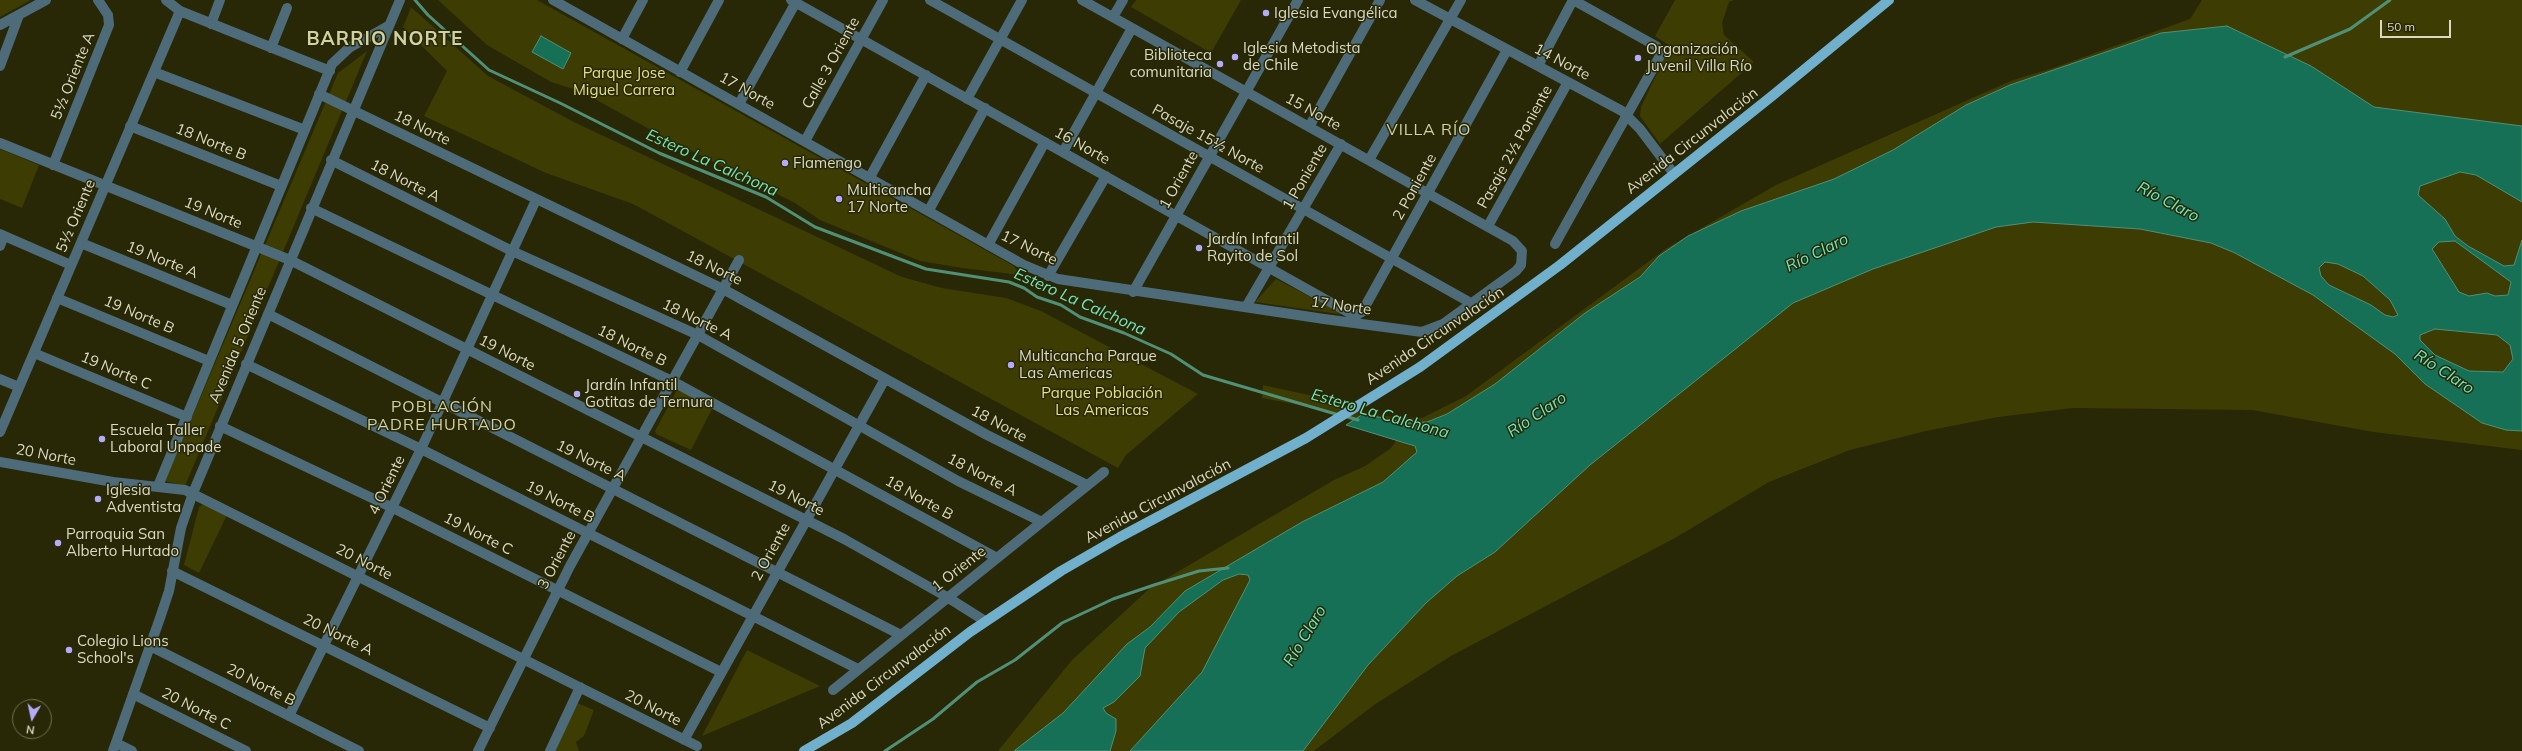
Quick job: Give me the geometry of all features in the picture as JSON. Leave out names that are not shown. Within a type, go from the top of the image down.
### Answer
[{"type":"main road","name":"Avenida Circunvalación","points":[[804,751],[852,723],[985,622],[1092,552],[1306,438],[1433,358],[1527,291],[1888,0]]},
{"type":"street","points":[[0,25],[46,0]]},
{"type":"street","name":"5½ Oriente A","points":[[53,165],[109,25],[108,15],[98,0]]},
{"type":"street","points":[[166,0],[180,11],[330,71]]},
{"type":"street","points":[[211,24],[220,0]]},
{"type":"street","name":"Avenida 5 Oriente","points":[[114,747],[168,591],[181,528],[193,493],[331,160],[400,0]]},
{"type":"street","name":"17 Norte","points":[[553,0],[564,3],[622,39],[680,72],[988,244],[1048,276],[1074,283],[1422,332],[1437,328],[1519,268],[1523,256]]},
{"type":"street","points":[[622,39],[643,0]]},
{"type":"street","points":[[680,72],[719,0]]},
{"type":"street","name":"Calle 3 Oriente","points":[[805,141],[883,0]]},
{"type":"street","name":"Pasaje 15½ Norte","points":[[930,0],[1471,303]]},
{"type":"street","points":[[967,99],[1022,0]]},
{"type":"street","name":"15 Norte","points":[[1082,0],[1488,226],[1517,243],[1523,256]]},
{"type":"street","points":[[1113,17],[1123,0]]},
{"type":"street","name":"1 Oriente","points":[[1133,292],[1298,0]]},
{"type":"street","name":"1 Poniente","points":[[1310,127],[1380,0]]},
{"type":"street","name":"14 Norte","points":[[1415,0],[1628,115],[1674,174]]},
{"type":"street","points":[[1369,160],[1461,0]]},
{"type":"street","points":[[1538,66],[1573,0],[1656,46],[1660,52],[1660,57],[1555,244]]},
{"type":"street","points":[[739,104],[794,1]]},
{"type":"street","name":"16 Norte","points":[[794,1],[1352,315],[1358,316]]},
{"type":"street","points":[[271,48],[287,8]]},
{"type":"street","name":"5½ Oriente","points":[[0,432],[180,11]]},
{"type":"street","points":[[0,66],[19,15]]},
{"type":"street","name":"Avenida 5 Oriente","points":[[158,486],[319,94],[330,71],[337,59],[349,48],[388,26]]},
{"type":"street","points":[[1063,152],[1132,28]]},
{"type":"street","name":"2 Poniente","points":[[1358,316],[1429,193],[1507,50]]},
{"type":"street","points":[[154,72],[305,130]]},
{"type":"street","points":[[870,177],[926,75]]},
{"type":"street","name":"Pasaje 2½ Poniente","points":[[1488,226],[1568,82]]},
{"type":"street","name":"18 Norte","points":[[319,94],[723,289],[987,435],[1087,485]]},
{"type":"street","points":[[929,210],[985,108]]},
{"type":"street","name":"18 Norte B","points":[[130,126],[281,186]]},
{"type":"street","points":[[988,244],[1045,142]]},
{"type":"street","name":"19 Norte","points":[[0,143],[290,260],[806,520],[947,597],[985,622]]},
{"type":"street","name":"1 Poniente","points":[[1246,307],[1341,144]]},
{"type":"street","name":"18 Norte A","points":[[331,160],[512,251],[698,335],[958,481],[1042,522]]},
{"type":"street","points":[[1048,276],[1106,176]]},
{"type":"street","name":"4 Oriente","points":[[289,716],[393,508],[536,200]]},
{"type":"street","name":"18 Norte B","points":[[312,208],[672,381],[997,558]]},
{"type":"street","points":[[0,246],[2,235],[71,264]]},
{"type":"street","name":"19 Norte A","points":[[80,243],[232,305]]},
{"type":"street","name":"3 Oriente","points":[[478,751],[588,533],[739,260]]},
{"type":"street","name":"19 Norte B","points":[[57,298],[209,361]]},
{"type":"street","name":"19 Norte A","points":[[268,314],[901,634]]},
{"type":"street","name":"19 Norte C","points":[[34,353],[187,417]]},
{"type":"street","name":"19 Norte B","points":[[246,364],[421,449],[858,669]]},
{"type":"street","points":[[0,379],[19,387]]},
{"type":"street","name":"2 Oriente","points":[[684,740],[886,379]]},
{"type":"street","name":"19 Norte C","points":[[220,426],[393,508],[721,672]]},
{"type":"street","name":"20 Norte","points":[[0,462],[84,478],[158,486],[185,490],[193,493],[696,746]]},
{"type":"street","name":"1 Oriente","points":[[833,690],[1104,472]]},
{"type":"street","name":"20 Norte A","points":[[172,571],[325,645],[490,728]]},
{"type":"street","name":"20 Norte B","points":[[150,646],[359,751]]},
{"type":"street","points":[[550,751],[580,687]]},
{"type":"street","name":"20 Norte C","points":[[133,694],[246,751]]},
{"type":"street","points":[[114,747],[132,751]]},
{"type":"green space","points":[[0,0],[31,0],[0,17]]},
{"type":"green space","name":"Parque Jose Miguel Carrera","points":[[438,0],[537,0],[1014,266],[1020,275],[920,261],[820,220],[795,203],[660,135],[582,92],[551,82],[487,45]]},
{"type":"green space","points":[[1136,0],[1241,0],[1211,53],[1131,7]]},
{"type":"green space","points":[[1675,0],[1734,0],[1729,2],[1722,23],[1724,35],[1754,62],[1660,144],[1640,116],[1641,107],[1670,46],[1655,36]]},
{"type":"green space","points":[[2202,0],[2522,0],[2522,450],[2373,432],[2252,410],[2073,408],[1998,417],[1926,431],[1850,450],[1769,482],[1675,538],[1451,656],[1374,705],[1314,751],[998,751],[1072,660],[1150,588],[1334,480],[1365,466],[1391,448],[1397,439],[1321,409],[1262,398],[1263,385],[1327,399],[1351,408],[1381,416],[1422,418],[1466,396],[1667,248],[1776,185],[2013,80],[2053,68],[2190,19]]},
{"type":"green space","name":"Parque Población Las Americas","points":[[411,7],[488,76],[574,122],[902,277],[942,288],[1006,298],[1041,311],[1198,394],[1126,455],[1118,468],[633,204],[546,173],[424,116],[447,71],[403,27]]},
{"type":"green space","points":[[367,51],[185,486],[165,481],[338,73]]},
{"type":"green space","points":[[0,149],[39,165],[22,208],[0,199]]},
{"type":"green space","points":[[1276,279],[1345,315],[1255,302]]},
{"type":"green space","points":[[678,388],[713,407],[691,450],[656,434],[655,431]]},
{"type":"green space","points":[[205,503],[227,515],[199,573],[184,565],[199,507]]},
{"type":"green space","points":[[747,650],[820,686],[702,736]]},
{"type":"green space","points":[[577,703],[594,710],[584,736],[576,742],[579,751],[552,751]]},
{"type":"water","name":"Río Claro","points":[[2227,26],[2311,66],[2374,107],[2522,126],[2522,202],[2476,175],[2460,172],[2420,186],[2418,195],[2445,219],[2455,236],[2468,246],[2504,266],[2514,265],[2522,240],[2522,431],[2506,430],[2482,423],[2425,384],[2395,354],[2313,295],[2235,253],[2211,243],[2140,229],[2033,222],[1996,227],[1873,269],[1793,303],[1590,465],[1495,552],[1457,576],[1426,603],[1368,665],[1303,751],[1130,751],[1202,672],[1250,580],[1248,575],[1239,574],[1223,580],[1179,612],[1145,648],[1140,676],[1114,702],[1103,708],[1106,713],[1116,719],[1116,731],[1110,751],[1014,751],[1063,713],[1127,644],[1150,627],[1185,591],[1302,522],[1383,482],[1417,452],[1415,446],[1346,425],[1363,414],[1408,423],[1427,422],[1447,414],[1495,384],[1585,313],[1640,277],[1659,256],[1688,236],[1741,211],[1834,179],[1893,150],[1966,105],[2010,85],[2161,33]],"holes":[[[2455,241],[2511,282],[2508,295],[2495,296],[2487,293],[2469,296],[2459,292],[2432,249],[2439,242]],[[2325,262],[2338,264],[2363,276],[2390,300],[2398,315],[2393,317],[2385,315],[2371,305],[2329,285],[2321,276],[2319,268]],[[2435,329],[2497,335],[2510,345],[2513,359],[2503,372],[2469,371],[2435,355],[2420,340],[2420,335]]]},
{"type":"water","points":[[541,36],[571,53],[563,69],[532,52]]},
{"type":"waterway","name":"Estero La Calchona","points":[[415,0],[428,15],[489,70],[560,103],[659,153],[766,197],[815,227],[926,269],[1009,282],[1024,288],[1037,297],[1061,305],[1080,317],[1124,333],[1171,354],[1203,375],[1339,415]]},
{"type":"waterway","points":[[2285,57],[2350,29],[2390,0]]},
{"type":"waterway","name":"Estero La Calchona","points":[[1345,416],[1358,420]]},
{"type":"waterway","points":[[885,751],[933,719],[977,682],[1015,660],[1062,623],[1113,599],[1154,585],[1199,571],[1228,568]]},
{"type":"place","name":"Iglesia Evangélica","points":[[1266,13]]},
{"type":"place","name":"Iglesia Metodista de Chile","points":[[1235,57]]},
{"type":"place","name":"Organización Juvenil Villa Río","points":[[1638,58]]},
{"type":"place","name":"Biblioteca comunitaria","points":[[1220,64]]},
{"type":"place","name":"Flamengo","points":[[785,163]]},
{"type":"place","name":"Multicancha 17 Norte","points":[[839,199]]},
{"type":"place","name":"Jardín Infantil Rayito de Sol","points":[[1199,248]]},
{"type":"place","name":"Multicancha Parque Las Americas","points":[[1011,365]]},
{"type":"place","name":"Jardín Infantil Gotitas de Ternura","points":[[577,394]]},
{"type":"place","name":"Escuela Taller Laboral Unpade","points":[[102,439]]},
{"type":"place","name":"Iglesia Adventista","points":[[98,499]]},
{"type":"place","name":"Parroquia San Alberto Hurtado","points":[[58,543]]},
{"type":"place","name":"Colegio Lions School's","points":[[69,650]]},
{"type":"district","name":"BARRIO NORTE","points":[[385,39]]},
{"type":"district","name":"VILLA RÍO","points":[[1429,130]]},
{"type":"district","name":"POBLACIÓN PADRE HURTADO","points":[[442,416]]}]
